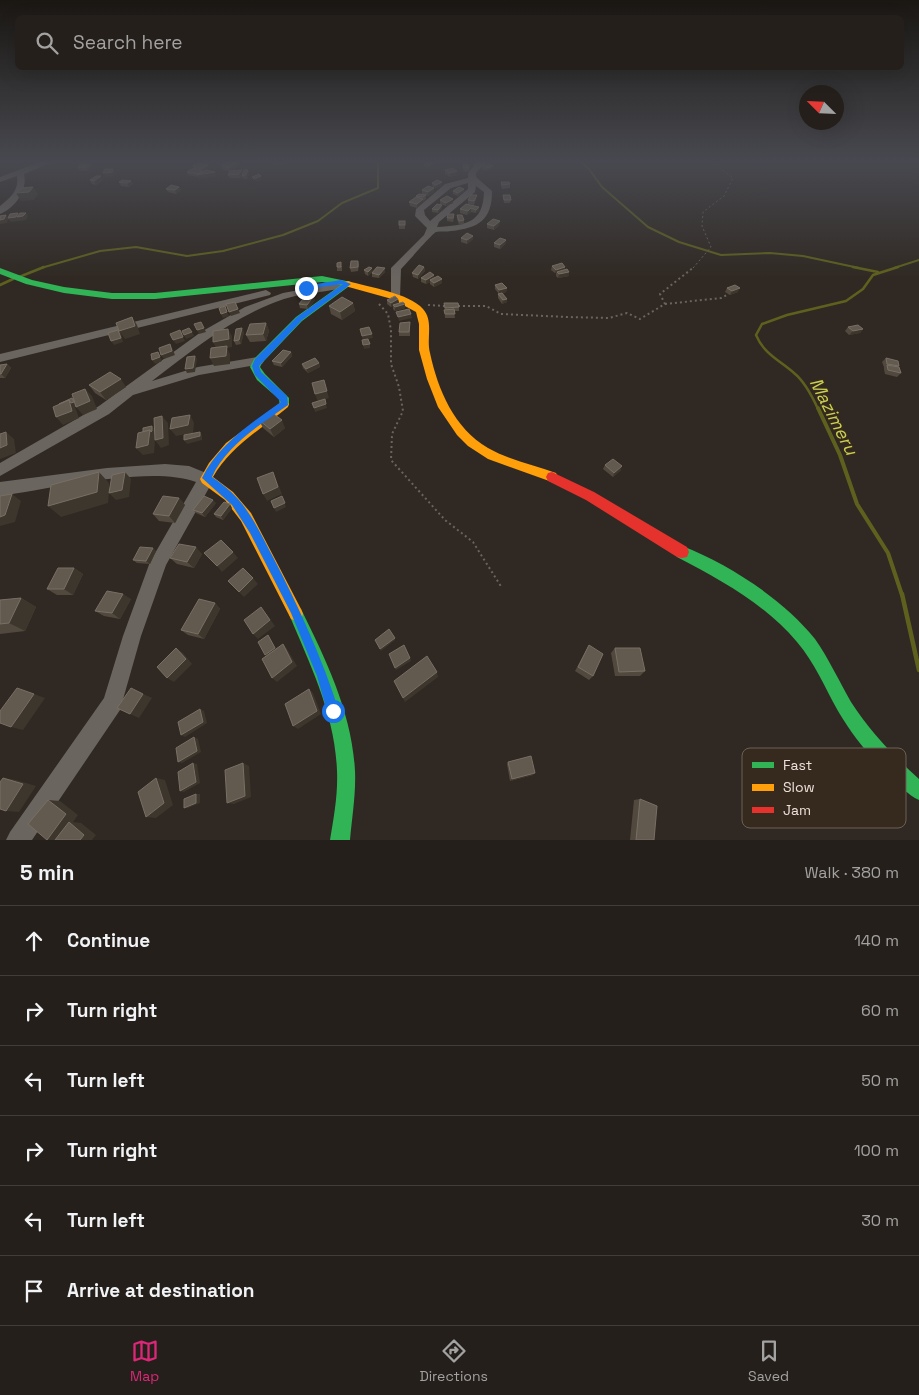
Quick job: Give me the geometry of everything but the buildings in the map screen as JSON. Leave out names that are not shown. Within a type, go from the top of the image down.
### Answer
[{"type":"street","points":[[0,212],[13,199]]},
{"type":"street","points":[[430,229],[420,216],[421,209],[433,199]]},
{"type":"street","points":[[396,297],[396,269],[428,236],[430,229],[439,218],[461,199]]},
{"type":"street","points":[[430,229],[469,227],[483,214],[489,204],[489,199]]},
{"type":"street","points":[[0,271],[29,282],[64,290],[128,297],[305,280],[345,283],[396,297],[412,304],[423,317],[422,341],[429,369],[446,412],[462,435],[481,449],[501,460],[560,481],[600,501],[672,546],[726,574],[763,599],[809,645],[854,722],[875,748]]},
{"type":"street","points":[[0,358],[145,322],[221,306],[273,291],[345,283]]},
{"type":"street","points":[[18,840],[113,703],[132,636],[159,562],[213,466],[251,427],[286,403],[284,398],[258,373],[255,366],[299,319],[345,283]]},
{"type":"street","points":[[0,470],[82,423],[124,396],[205,335],[249,309],[283,296],[345,283]]},
{"type":"street","points":[[124,396],[198,371],[258,361]]},
{"type":"street","points":[[0,489],[99,475],[182,471],[206,478],[222,489],[236,503],[254,530],[294,610],[322,676],[339,731],[345,759],[346,786],[340,840]]},
{"type":"street","points":[[906,779],[919,791]]},
{"type":"path","points":[[665,304],[660,294],[699,263],[711,247],[702,226],[703,212],[720,199]]},
{"type":"path","points":[[367,289],[388,314],[391,330],[391,364],[399,387],[403,411],[392,434],[391,460],[445,520],[473,542],[502,588]]},
{"type":"path","points":[[412,304],[486,306],[502,314],[567,317],[609,318],[627,313],[640,319],[665,304],[721,298],[732,293]]},
{"type":"waterway","points":[[43,267],[100,251],[136,247],[187,256],[223,251],[283,235],[318,221],[342,203],[351,199]]},
{"type":"waterway","points":[[616,199],[648,227],[679,242],[721,255],[770,253],[803,256],[859,268]]},
{"type":"waterway","name":"Mazimeru","points":[[894,268],[919,260]]},
{"type":"waterway","points":[[19,277],[43,267]]},
{"type":"waterway","points":[[853,267],[878,272]]},
{"type":"waterway","name":"Mazimeru","points":[[818,409],[801,380],[772,356],[759,342],[756,335],[762,324],[787,315],[846,301],[863,289],[873,275],[898,267]]},
{"type":"waterway","points":[[0,285],[13,279]]},
{"type":"waterway","name":"Mazimeru","points":[[818,408],[840,455],[857,504],[888,553],[902,595]]},
{"type":"waterway","name":"Mazimeru","points":[[902,594],[919,670]]},
{"type":"traffic: fast","points":[[0,271],[29,282],[64,290],[112,296],[155,296],[322,279],[348,284]]},
{"type":"traffic: fast","points":[[284,404],[284,398],[261,377],[255,367],[258,361],[299,319],[348,284]]},
{"type":"traffic: fast","points":[[682,552],[747,588],[790,623],[810,646],[857,726],[875,748]]},
{"type":"traffic: fast","points":[[296,614],[329,690],[341,730],[346,780],[340,840]]},
{"type":"traffic: fast","points":[[906,779],[919,791]]},
{"type":"traffic: slow","points":[[348,284],[395,297],[413,305],[419,310],[424,319],[423,345],[432,379],[444,407],[461,432],[484,451],[500,459],[552,477]]},
{"type":"traffic: slow","points":[[284,404],[230,446],[206,479],[229,496],[246,517],[296,614]]},
{"type":"traffic: jam","points":[[552,477],[590,496],[682,552]]},
{"type":"route","points":[[306,288],[341,282],[348,284],[299,319],[280,336],[258,361],[255,366],[258,373],[276,389],[286,403],[251,427],[223,454],[206,478],[222,489],[236,503],[254,530],[294,610],[322,676],[333,711]]}]
